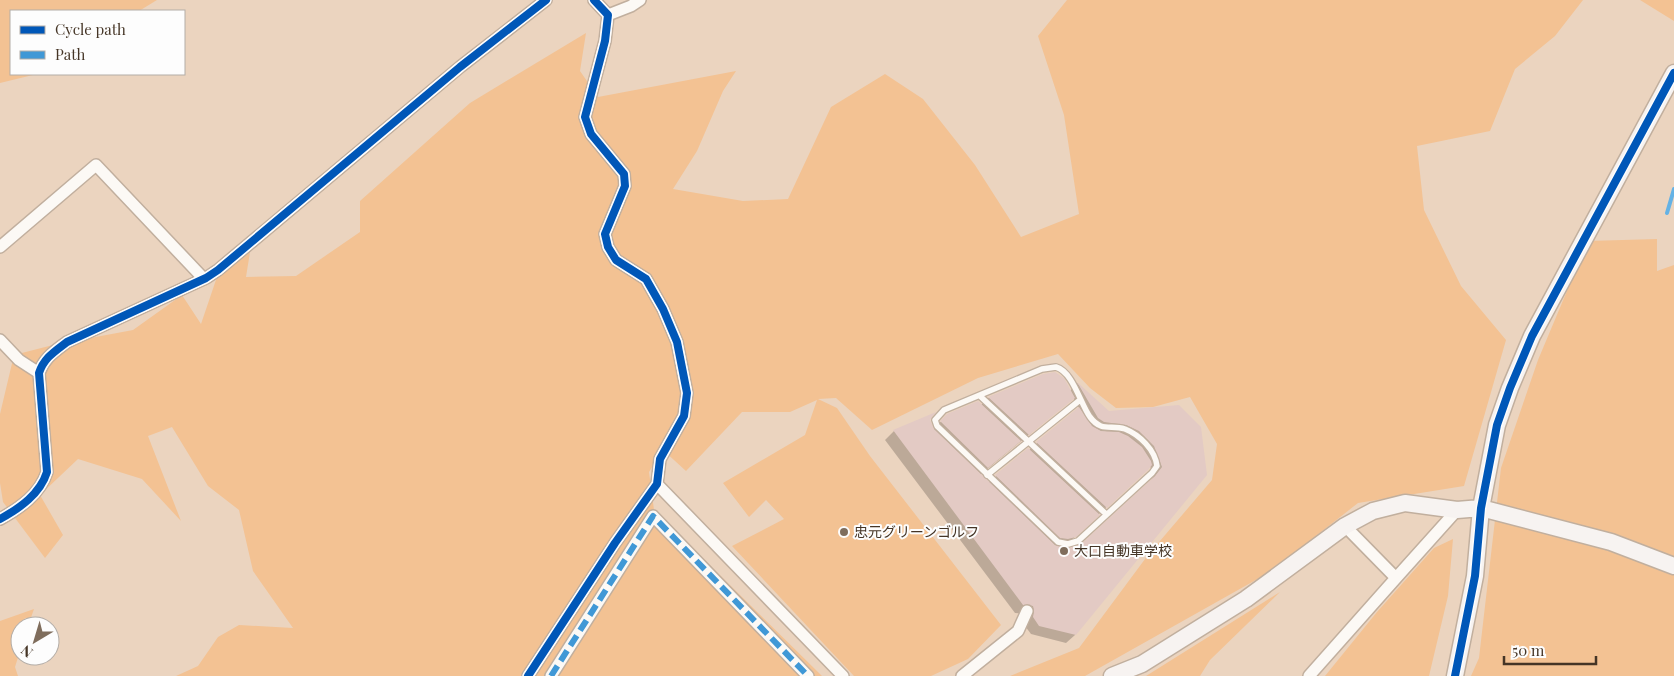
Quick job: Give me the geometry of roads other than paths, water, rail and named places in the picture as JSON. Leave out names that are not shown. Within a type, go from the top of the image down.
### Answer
[{"type":"street","points":[[0,519],[29,499],[43,485],[47,472],[39,374],[44,360],[67,342],[204,279],[269,229],[382,132],[546,0]]},
{"type":"street","points":[[528,676],[615,543],[657,484],[660,459],[684,416],[687,393],[677,342],[663,309],[646,279],[616,260],[608,246],[605,234],[625,186],[624,174],[591,134],[586,117],[605,41],[608,15],[594,0]]},
{"type":"street","points":[[608,15],[631,6],[640,0]]},
{"type":"street","points":[[1455,676],[1475,576],[1481,508],[1497,424],[1532,336],[1674,73]]},
{"type":"street","points":[[0,247],[96,165],[204,279]]},
{"type":"street","points":[[0,340],[19,360],[39,374]]},
{"type":"street","points":[[657,484],[843,676]]},
{"type":"street","points":[[1112,676],[1142,664],[1246,599],[1345,526],[1373,511],[1405,503],[1458,510],[1481,508],[1611,542],[1674,566]]},
{"type":"street","points":[[1309,676],[1458,510]]},
{"type":"street","points":[[551,676],[653,516],[808,676]]},
{"type":"street","points":[[1345,526],[1396,578]]},
{"type":"street","points":[[962,676],[1018,631],[1026,612]]},
{"type":"lane","points":[[1056,367],[1062,369],[1067,374],[1080,400],[1097,424],[1105,428],[1124,428],[1139,437],[1156,460],[1157,466],[1152,473],[1078,541],[1068,544],[1058,542],[937,426],[935,420],[944,410],[980,396],[1042,369],[1056,367]]},
{"type":"lane","points":[[980,396],[1106,514]]},
{"type":"lane","points":[[987,475],[1080,400]]},
{"type":"waterway","points":[[1667,213],[1674,189]]},
{"type":"place","name":"忠元グリーンゴルフ","points":[[844,532]]},
{"type":"place","name":"大口自動車学校","points":[[1064,551]]}]
